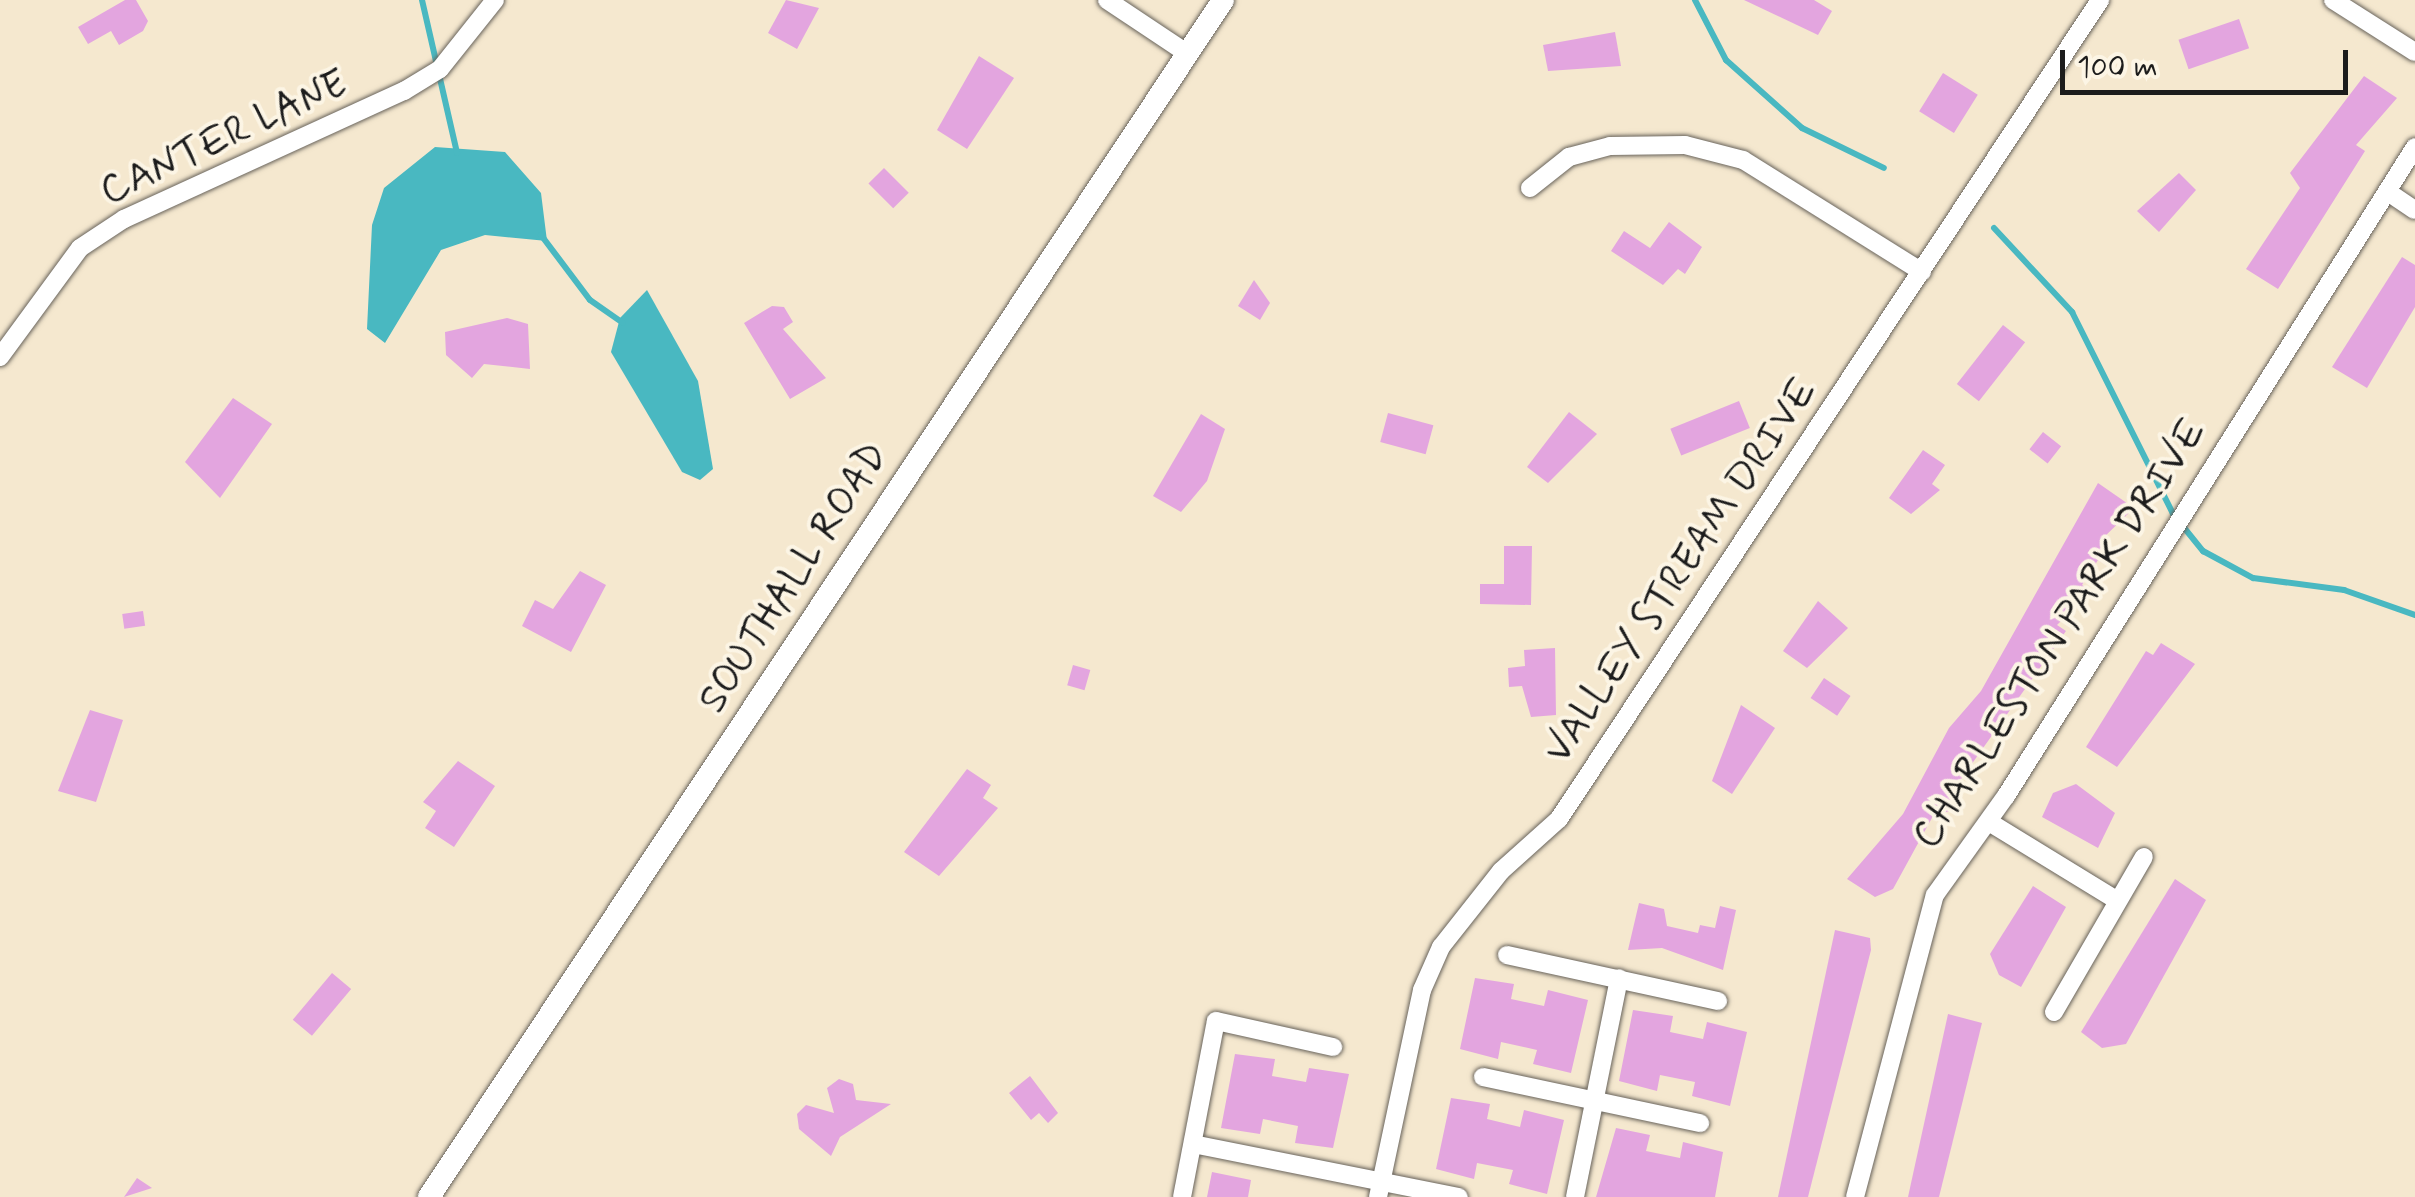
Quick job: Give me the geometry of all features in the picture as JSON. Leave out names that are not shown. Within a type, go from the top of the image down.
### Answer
[{"type":"street","name":"CANTER LANE","points":[[0,358],[80,248],[416,84],[470,38],[496,0]]},
{"type":"street","points":[[1107,0],[1188,54]]},
{"type":"street","name":"SOUTHALL ROAD","points":[[428,1197],[1223,0]]},
{"type":"street","name":"VALLEY STREAM DRIVE","points":[[1379,1189],[1422,990],[1441,948],[1501,872],[1559,820],[2100,0]]},
{"type":"street","points":[[2333,0],[2415,52]]},
{"type":"street","points":[[1530,188],[1569,157],[1610,146],[1685,145],[1743,160],[1922,272]]},
{"type":"street","name":"CHARLESTON PARK DRIVE","points":[[1855,1197],[1920,926],[2415,147]]},
{"type":"street","points":[[2388,192],[2415,210]]},
{"type":"street","points":[[1988,822],[2118,901]]},
{"type":"street","points":[[2054,1012],[2144,858]]},
{"type":"street","points":[[1507,955],[1718,1002]]},
{"type":"street","points":[[1575,1197],[1619,978]]},
{"type":"street","points":[[1182,1197],[1216,1021],[1333,1047]]},
{"type":"street","points":[[1483,1077],[1700,1123]]},
{"type":"street","points":[[1192,1144],[1379,1189],[1458,1197]]},
{"type":"water","points":[[435,147],[505,152],[541,193],[547,241],[485,235],[441,250],[385,343],[367,329],[372,225],[384,188]]},
{"type":"water","points":[[647,290],[698,381],[713,469],[700,480],[682,472],[611,352],[620,318]]},
{"type":"building","points":[[125,0],[136,0],[148,21],[143,31],[119,45],[111,31],[88,44],[78,27]]},
{"type":"building","points":[[786,0],[819,8],[797,49],[768,33]]},
{"type":"building","points":[[1744,0],[1814,0],[1832,11],[1818,35]]},
{"type":"building","points":[[2239,19],[2249,48],[2189,69],[2178,40]]},
{"type":"building","points":[[1615,32],[1621,66],[1548,71],[1543,45]]},
{"type":"building","points":[[979,56],[1014,78],[967,149],[937,130]]},
{"type":"building","points":[[1943,73],[1978,95],[1954,133],[1919,111]]},
{"type":"building","points":[[2364,76],[2397,98],[2356,145],[2365,151],[2278,289],[2246,269],[2300,188],[2290,173]]},
{"type":"building","points":[[884,168],[909,193],[893,208],[868,184]]},
{"type":"building","points":[[2179,173],[2196,190],[2159,232],[2137,211]]},
{"type":"building","points":[[1669,222],[1702,247],[1685,274],[1678,269],[1663,285],[1611,251],[1624,231],[1650,248]]},
{"type":"building","points":[[2402,257],[2415,265],[2415,307],[2367,388],[2332,367]]},
{"type":"building","points":[[1254,280],[1270,303],[1260,320],[1238,306]]},
{"type":"building","points":[[772,306],[784,307],[793,322],[783,329],[826,378],[790,399],[744,323]]},
{"type":"building","points":[[507,318],[528,324],[530,369],[484,364],[472,378],[446,355],[445,332]]},
{"type":"building","points":[[2003,325],[2025,342],[1979,401],[1957,384]]},
{"type":"building","points":[[233,398],[272,424],[220,498],[185,462]]},
{"type":"building","points":[[1739,401],[1750,428],[1681,456],[1670,429]]},
{"type":"building","points":[[1569,412],[1597,434],[1548,483],[1527,467]]},
{"type":"building","points":[[1388,413],[1433,425],[1426,454],[1380,442]]},
{"type":"building","points":[[1201,414],[1225,429],[1207,481],[1181,512],[1153,496]]},
{"type":"building","points":[[2043,432],[2061,446],[2048,463],[2029,449]]},
{"type":"building","points":[[1923,450],[1945,465],[1932,484],[1940,490],[1911,514],[1889,498]]},
{"type":"building","points":[[2098,483],[2134,508],[2100,541],[2116,551],[2107,565],[2098,560],[2082,585],[2091,591],[2057,625],[2066,631],[1954,789],[1962,794],[1953,810],[1933,816],[1893,889],[1875,897],[1847,879],[1903,814],[1949,728],[1981,691]]},
{"type":"building","points":[[1504,546],[1532,546],[1531,605],[1480,604],[1480,584],[1504,584]]},
{"type":"building","points":[[580,571],[606,585],[571,652],[522,626],[535,600],[553,609]]},
{"type":"building","points":[[1818,601],[1848,628],[1807,668],[1783,651]]},
{"type":"building","points":[[143,611],[145,626],[124,629],[122,614]]},
{"type":"building","points":[[2161,643],[2195,664],[2117,767],[2086,747],[2146,651],[2153,655]]},
{"type":"building","points":[[1555,648],[1556,715],[1531,717],[1522,686],[1509,687],[1508,668],[1525,666],[1524,650]]},
{"type":"building","points":[[1073,665],[1090,670],[1085,690],[1067,685]]},
{"type":"building","points":[[1824,678],[1851,696],[1837,716],[1811,698]]},
{"type":"building","points":[[1741,705],[1775,728],[1732,794],[1712,781]]},
{"type":"building","points":[[90,710],[123,720],[96,802],[58,791]]},
{"type":"building","points":[[458,761],[495,786],[454,847],[425,828],[436,811],[423,802]]},
{"type":"building","points":[[967,769],[991,785],[983,798],[998,808],[939,876],[904,852]]},
{"type":"building","points":[[2076,784],[2115,813],[2098,848],[2042,817],[2053,793]]},
{"type":"building","points":[[2175,879],[2206,900],[2126,1044],[2102,1048],[2081,1032]]},
{"type":"building","points":[[2033,886],[2066,907],[2021,987],[1999,975],[1990,954]]},
{"type":"building","points":[[1639,903],[1664,909],[1667,926],[1698,933],[1700,925],[1715,928],[1720,906],[1736,910],[1723,970],[1662,948],[1628,950]]},
{"type":"building","points":[[1835,930],[1870,938],[1871,950],[1808,1197],[1778,1197]]},
{"type":"building","points":[[332,973],[351,989],[312,1036],[293,1020]]},
{"type":"building","points":[[1475,978],[1514,984],[1511,999],[1544,1006],[1548,990],[1588,1000],[1571,1073],[1533,1064],[1537,1050],[1501,1042],[1498,1059],[1460,1049]]},
{"type":"building","points":[[1633,1010],[1673,1016],[1670,1032],[1703,1039],[1707,1022],[1747,1032],[1730,1106],[1692,1096],[1695,1082],[1660,1075],[1657,1091],[1619,1081]]},
{"type":"building","points":[[1948,1014],[1982,1023],[1939,1197],[1908,1197]]},
{"type":"building","points":[[1235,1054],[1275,1059],[1272,1076],[1306,1082],[1309,1068],[1349,1074],[1333,1148],[1295,1143],[1298,1126],[1263,1119],[1260,1134],[1221,1128]]},
{"type":"building","points":[[1030,1076],[1058,1113],[1048,1123],[1039,1113],[1031,1120],[1009,1093]]},
{"type":"building","points":[[839,1079],[853,1084],[856,1100],[891,1104],[840,1137],[831,1156],[799,1129],[797,1114],[806,1105],[834,1113],[827,1088]]},
{"type":"building","points":[[1451,1098],[1490,1104],[1487,1119],[1520,1127],[1524,1110],[1564,1120],[1547,1194],[1509,1184],[1513,1170],[1477,1163],[1474,1179],[1436,1169]]},
{"type":"building","points":[[1616,1128],[1650,1135],[1646,1151],[1680,1158],[1683,1142],[1723,1152],[1715,1197],[1596,1197]]},
{"type":"building","points":[[1212,1172],[1251,1180],[1248,1197],[1207,1197]]},
{"type":"building","points":[[137,1178],[152,1188],[124,1197]]},
{"type":"waterway","points":[[422,0],[457,153]]},
{"type":"waterway","points":[[1695,0],[1726,60],[1802,128],[1884,168]]},
{"type":"waterway","points":[[1994,228],[2072,312],[2173,514],[2203,551],[2253,578],[2344,590],[2415,615]]},
{"type":"waterway","points":[[541,235],[590,300],[623,323]]}]
